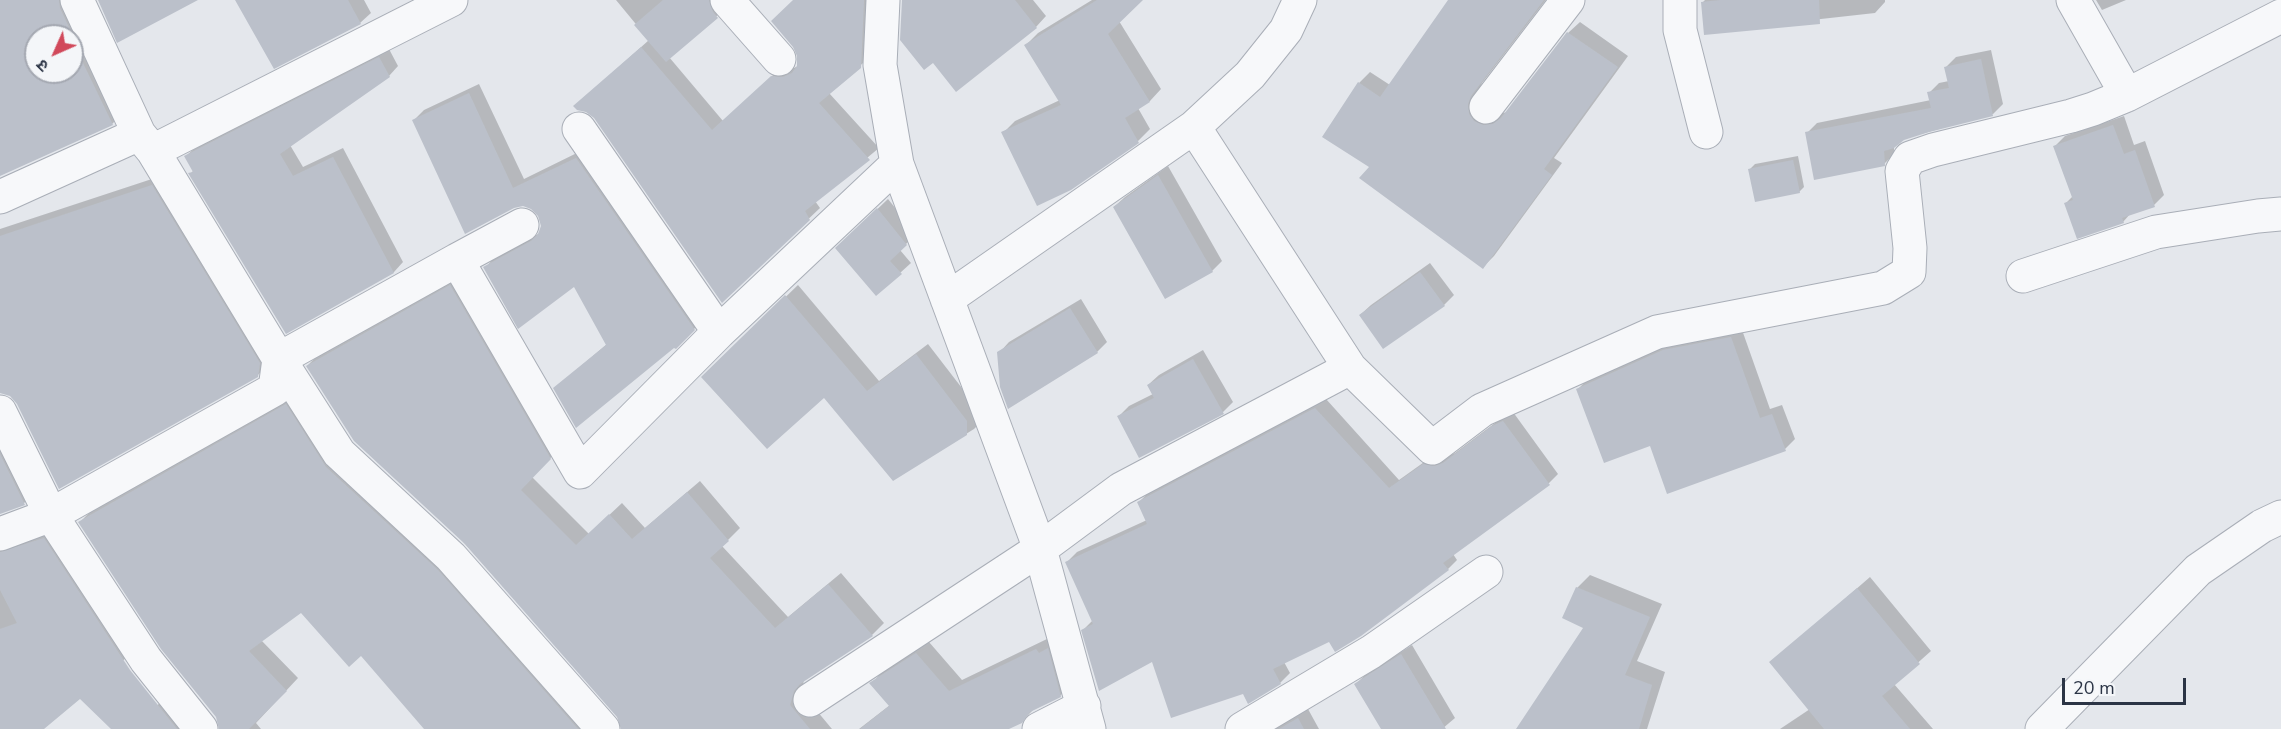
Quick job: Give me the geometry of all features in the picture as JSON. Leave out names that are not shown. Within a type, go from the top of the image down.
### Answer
[{"type":"street","points":[[77,0],[146,142],[339,453],[451,557],[603,729]]},
{"type":"street","points":[[0,197],[146,142],[451,0]]},
{"type":"street","points":[[727,0],[779,59]]},
{"type":"street","points":[[882,0],[880,65],[897,164],[1040,549],[1087,717],[1039,729]]},
{"type":"street","points":[[947,299],[1194,127],[1250,75],[1286,30],[1300,0]]},
{"type":"street","points":[[1486,107],[1568,0]]},
{"type":"street","points":[[1680,0],[1680,30],[1706,132]]},
{"type":"street","points":[[2073,0],[2127,95]]},
{"type":"street","points":[[1194,127],[1350,368],[1432,448],[1482,410],[1658,332],[1884,288],[1909,272],[1910,248],[1902,171],[1910,158],[1933,150],[2071,116],[2127,95],[2281,16]]},
{"type":"street","points":[[579,129],[719,332]]},
{"type":"street","points":[[457,260],[580,472],[719,332],[897,164]]},
{"type":"street","points":[[2023,276],[2156,232],[2281,214]]},
{"type":"street","points":[[279,359],[522,225]]},
{"type":"street","points":[[0,534],[51,515],[275,389],[279,359]]},
{"type":"street","points":[[810,700],[1040,549],[1121,489],[1350,368]]},
{"type":"street","points":[[0,412],[51,515],[146,660],[201,729]]},
{"type":"street","points":[[2042,729],[2198,570],[2262,526],[2281,517]]},
{"type":"street","points":[[1242,729],[1371,652],[1486,572]]},
{"type":"building","points":[[0,0],[59,0],[67,24],[24,24],[24,84],[84,84],[84,65],[113,125],[0,176]]},
{"type":"building","points":[[98,0],[198,0],[117,43]]},
{"type":"building","points":[[235,0],[348,0],[361,24],[274,69]]},
{"type":"building","points":[[663,0],[709,0],[718,18],[666,62],[634,25]]},
{"type":"building","points":[[793,0],[864,0],[861,68],[819,103],[870,160],[805,211],[810,220],[722,303],[594,118],[573,106],[641,47],[712,130],[771,76],[783,77],[792,73],[797,66],[797,56],[793,47],[771,21]]},
{"type":"building","points":[[902,0],[1015,0],[1037,28],[956,92],[933,63],[924,70],[900,40]]},
{"type":"building","points":[[1097,0],[1143,0],[1108,34],[1150,102],[1125,118],[1139,143],[1071,190],[1037,206],[1001,132],[1061,105],[1024,45]]},
{"type":"building","points":[[1448,0],[1544,0],[1471,96],[1468,104],[1469,114],[1474,121],[1483,125],[1493,124],[1501,118],[1567,32],[1618,67],[1544,169],[1552,175],[1483,269],[1359,178],[1369,167],[1322,137],[1358,82],[1380,97]]},
{"type":"building","points":[[1819,0],[1820,24],[1704,35],[1701,2]]},
{"type":"building","points":[[379,57],[390,77],[280,154],[293,176],[333,157],[394,273],[286,334],[188,173],[193,172],[184,156]]},
{"type":"building","points":[[1981,59],[1993,116],[1904,140],[1894,148],[1884,151],[1885,166],[1814,180],[1805,132],[1931,108],[1927,92],[1949,88],[1944,67]]},
{"type":"building","points":[[469,93],[513,188],[576,158],[695,330],[676,349],[674,348],[576,428],[553,388],[606,345],[574,287],[518,329],[483,267],[531,241],[538,234],[541,226],[538,216],[531,209],[523,206],[514,208],[465,234],[412,120]]},
{"type":"building","points":[[2113,125],[2124,154],[2135,150],[2155,207],[2122,218],[2124,223],[2077,239],[2064,203],[2073,200],[2053,146]]},
{"type":"building","points":[[1793,160],[1800,193],[1755,202],[1748,169]]},
{"type":"building","points":[[1158,175],[1213,272],[1165,299],[1113,207]]},
{"type":"building","points":[[152,185],[260,363],[258,377],[59,489],[17,404],[10,396],[0,393],[0,236]]},
{"type":"building","points":[[877,208],[907,245],[890,261],[902,274],[876,296],[835,248]]},
{"type":"building","points":[[1420,272],[1445,306],[1383,349],[1359,315]]},
{"type":"building","points":[[450,285],[551,459],[521,490],[576,545],[609,514],[632,539],[687,492],[729,541],[710,558],[775,628],[828,584],[873,636],[800,684],[794,691],[790,705],[810,729],[621,729],[617,717],[465,544],[354,441],[306,366]]},
{"type":"building","points":[[785,295],[867,391],[916,354],[967,421],[967,435],[893,481],[824,398],[767,449],[701,377]]},
{"type":"building","points":[[1070,308],[1098,353],[1008,409],[1000,387],[997,352]]},
{"type":"building","points":[[1731,337],[1760,418],[1772,414],[1786,451],[1667,494],[1650,446],[1604,463],[1576,389],[1663,350]]},
{"type":"building","points":[[1193,359],[1224,414],[1139,458],[1117,416],[1154,398],[1147,385]]},
{"type":"building","points":[[286,404],[326,467],[438,570],[578,729],[424,729],[361,656],[349,667],[301,613],[249,651],[287,691],[249,729],[219,729],[216,717],[161,649],[78,522]]},
{"type":"building","points":[[1315,408],[1389,488],[1423,464],[1435,466],[1443,463],[1492,426],[1503,421],[1550,485],[1443,563],[1449,570],[1361,636],[1335,652],[1329,642],[1273,669],[1281,684],[1248,704],[1243,694],[1171,718],[1152,662],[1099,691],[1081,630],[1093,624],[1065,562],[1147,524],[1137,502]]},
{"type":"building","points":[[0,454],[25,505],[0,514]]},
{"type":"building","points":[[44,538],[130,670],[177,729],[111,729],[80,699],[44,729],[0,729],[0,629],[17,623],[0,590],[0,552]]},
{"type":"building","points":[[1576,587],[1650,617],[1625,675],[1652,685],[1639,729],[1516,729],[1583,628],[1562,618]]},
{"type":"building","points":[[1857,588],[1920,664],[1882,696],[1910,729],[1824,729],[1769,662]]},
{"type":"building","points":[[1048,648],[1061,697],[1030,712],[1022,723],[1009,729],[860,729],[889,706],[869,683],[916,653],[949,691],[1036,649],[1039,653]]},
{"type":"building","points":[[1401,654],[1446,729],[1381,729],[1354,684]]},
{"type":"building","points":[[1298,718],[1304,729],[1279,729]]}]
